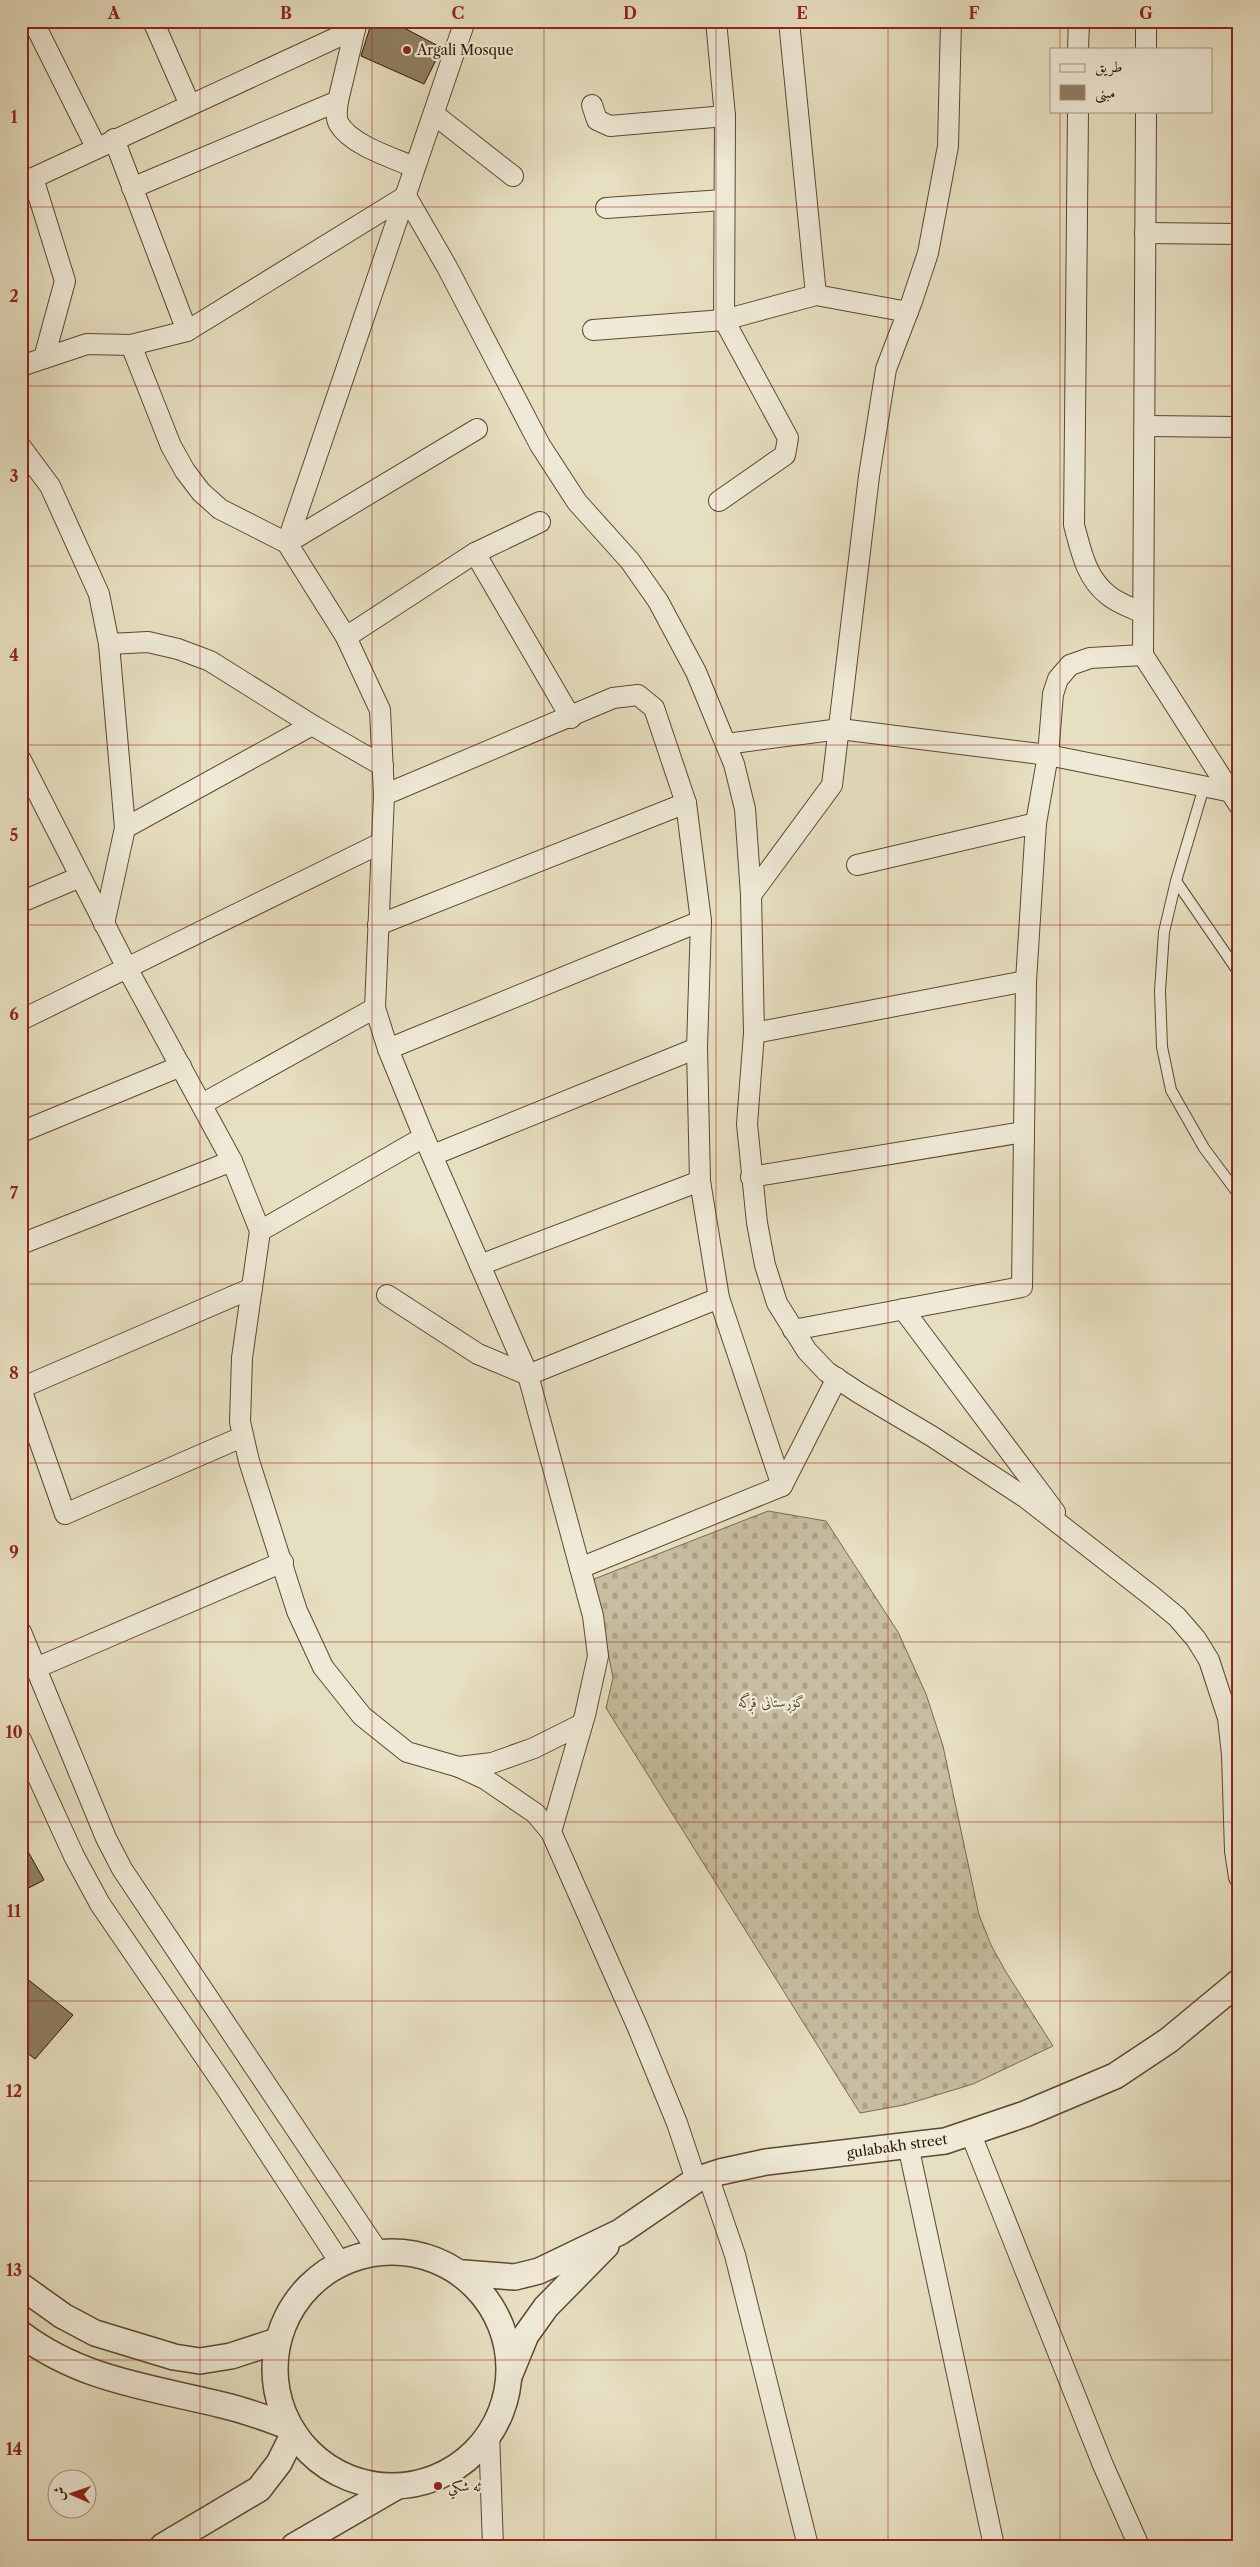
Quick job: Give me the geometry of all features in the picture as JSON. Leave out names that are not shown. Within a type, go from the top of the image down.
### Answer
[{"type":"street","points":[[33,21],[96,147]]},
{"type":"street","points":[[153,21],[190,104]]},
{"type":"street","points":[[287,543],[406,196],[414,167],[435,115],[465,21]]},
{"type":"street","points":[[716,21],[725,116],[723,200],[724,320],[788,438],[785,455],[718,501]]},
{"type":"street","points":[[789,21],[816,295]]},
{"type":"street","points":[[751,895],[832,785],[869,476],[886,369],[928,253],[948,146],[951,21]]},
{"type":"street","points":[[1078,21],[1078,48]]},
{"type":"street","points":[[1146,21],[1146,48]]},
{"type":"street","points":[[44,358],[64,281],[27,179],[356,25]]},
{"type":"street","points":[[356,25],[338,101],[336,114],[339,125],[355,141],[414,167]]},
{"type":"street","points":[[132,188],[338,101]]},
{"type":"street","points":[[592,106],[597,120],[610,126],[725,116]]},
{"type":"street","points":[[1078,112],[1074,525],[1082,558],[1091,576],[1108,596],[1143,613]]},
{"type":"street","points":[[1146,112],[1146,426],[1143,655],[1236,797]]},
{"type":"street","points":[[435,115],[513,176]]},
{"type":"street","points":[[114,139],[187,331]]},
{"type":"street","points":[[21,366],[87,344],[131,345],[187,331],[406,196]]},
{"type":"street","points":[[406,196],[447,266],[540,445],[577,502],[630,561],[658,600],[696,672],[734,764],[743,800],[751,895],[754,1033],[747,1124],[751,1177],[765,1265],[777,1303],[807,1351],[837,1378],[957,1452],[1026,1498],[1177,1617],[1196,1638],[1209,1660],[1228,1718],[1232,1755],[1235,1851],[1239,1877]]},
{"type":"street","points":[[606,208],[723,200]]},
{"type":"street","points":[[1145,233],[1239,234]]},
{"type":"street","points":[[594,330],[724,320],[816,295],[908,312]]},
{"type":"street","points":[[131,345],[171,446],[185,471],[201,492],[220,509],[287,543],[346,638],[380,710],[384,795],[375,1008],[388,1049],[424,1137],[528,1375],[593,1616],[598,1656],[582,1724],[552,1832]]},
{"type":"street","points":[[1146,426],[1239,427]]},
{"type":"street","points":[[287,543],[477,429]]},
{"type":"street","points":[[21,447],[50,486],[99,594],[109,644],[124,828],[104,924]]},
{"type":"street","points":[[346,638],[475,553],[540,522]]},
{"type":"street","points":[[475,553],[571,718]]},
{"type":"street","points":[[109,644],[148,642],[178,649],[210,661],[312,725],[383,766]]},
{"type":"street","points":[[793,1330],[1022,1287],[1026,981],[1036,823],[1048,756],[1052,694],[1058,679],[1070,665],[1090,658],[1143,655]]},
{"type":"street","points":[[384,795],[571,718],[613,698],[638,695],[654,708],[686,803],[701,921],[698,1048],[700,1181],[719,1298],[782,1486]]},
{"type":"street","points":[[124,828],[312,725]]},
{"type":"street","points":[[726,744],[840,729],[1048,756],[1204,787],[1236,797]]},
{"type":"street","points":[[21,760],[127,968],[232,1161],[260,1231],[242,1358],[240,1422],[242,1437],[297,1611],[323,1667],[362,1716],[407,1752],[459,1767],[485,1779],[522,1803],[552,1832],[735,2255],[808,2546]]},
{"type":"street","points":[[378,925],[686,803]]},
{"type":"street","points":[[857,865],[1036,823]]},
{"type":"street","points":[[21,1020],[382,843]]},
{"type":"street","points":[[21,902],[80,876]]},
{"type":"street","points":[[388,1049],[701,921]]},
{"type":"street","points":[[754,1033],[1026,981]]},
{"type":"street","points":[[202,1104],[375,1008]]},
{"type":"street","points":[[433,1155],[698,1048]]},
{"type":"street","points":[[21,1132],[181,1066]]},
{"type":"street","points":[[751,1177],[1024,1132]]},
{"type":"street","points":[[260,1231],[424,1137]]},
{"type":"street","points":[[21,1244],[232,1161]]},
{"type":"street","points":[[480,1265],[700,1181]]},
{"type":"street","points":[[242,1437],[65,1514],[21,1389],[252,1288]]},
{"type":"street","points":[[387,1295],[478,1354],[528,1375],[719,1298]]},
{"type":"street","points":[[903,1309],[1071,1534]]},
{"type":"street","points":[[580,1568],[782,1486],[837,1378]]},
{"type":"street","points":[[36,1668],[283,1562]]},
{"type":"street","points":[[21,1632],[106,1838],[122,1869],[379,2252]]},
{"type":"street","points":[[459,1767],[492,1763],[534,1748],[582,1724]]},
{"type":"street","points":[[21,1740],[74,1856],[100,1904],[226,2088],[341,2264]]},
{"type":"street","name":"gulabakh street","points":[[464,2273],[515,2277],[539,2271],[620,2232],[702,2178],[766,2162],[945,2141],[1024,2114],[1115,2076],[1169,2040],[1239,1982]]},
{"type":"street","points":[[970,2132],[1099,2455],[1139,2546]]},
{"type":"street","points":[[908,2145],[994,2546]]},
{"type":"street","name":"gulabakh street","points":[[509,2375],[526,2336],[546,2307],[620,2232]]},
{"type":"street","points":[[308,2542],[396,2487],[438,2477],[474,2453],[499,2417],[509,2375],[504,2332],[483,2294],[464,2273],[408,2252],[365,2253],[325,2270],[295,2301],[277,2341],[275,2384],[291,2429],[316,2459],[353,2481],[396,2487]]},
{"type":"street","points":[[21,2286],[63,2316],[96,2334],[174,2357],[200,2361],[231,2356],[277,2341]]},
{"type":"street","points":[[21,2334],[59,2360],[91,2372],[222,2405],[291,2429]]},
{"type":"street","points":[[163,2546],[259,2489],[279,2463],[291,2429]]},
{"type":"street","points":[[489,2432],[493,2546]]},
{"type":"lane","points":[[1204,787],[1176,881],[1164,932],[1160,991],[1162,1047],[1171,1090],[1204,1148],[1239,1195]]},
{"type":"lane","points":[[1176,881],[1239,973]]},
{"type":"green space","name":"گۆڕستانی قڕگە","points":[[768,1511],[826,1521],[898,1632],[926,1694],[943,1746],[979,1915],[991,1945],[1006,1972],[1053,2046],[973,2084],[904,2105],[860,2113],[606,1708],[613,1678],[594,1579]]},
{"type":"building","points":[[372,21],[391,21],[442,48],[424,84],[361,56]]},
{"type":"building","points":[[21,1839],[44,1880],[21,1892]]},
{"type":"building","points":[[21,1974],[73,2015],[35,2059],[21,2048]]},
{"type":"place","name":"Argali Mosque","points":[[407,50]]},
{"type":"place","name":"ئه شكي","points":[[438,2486]]}]
